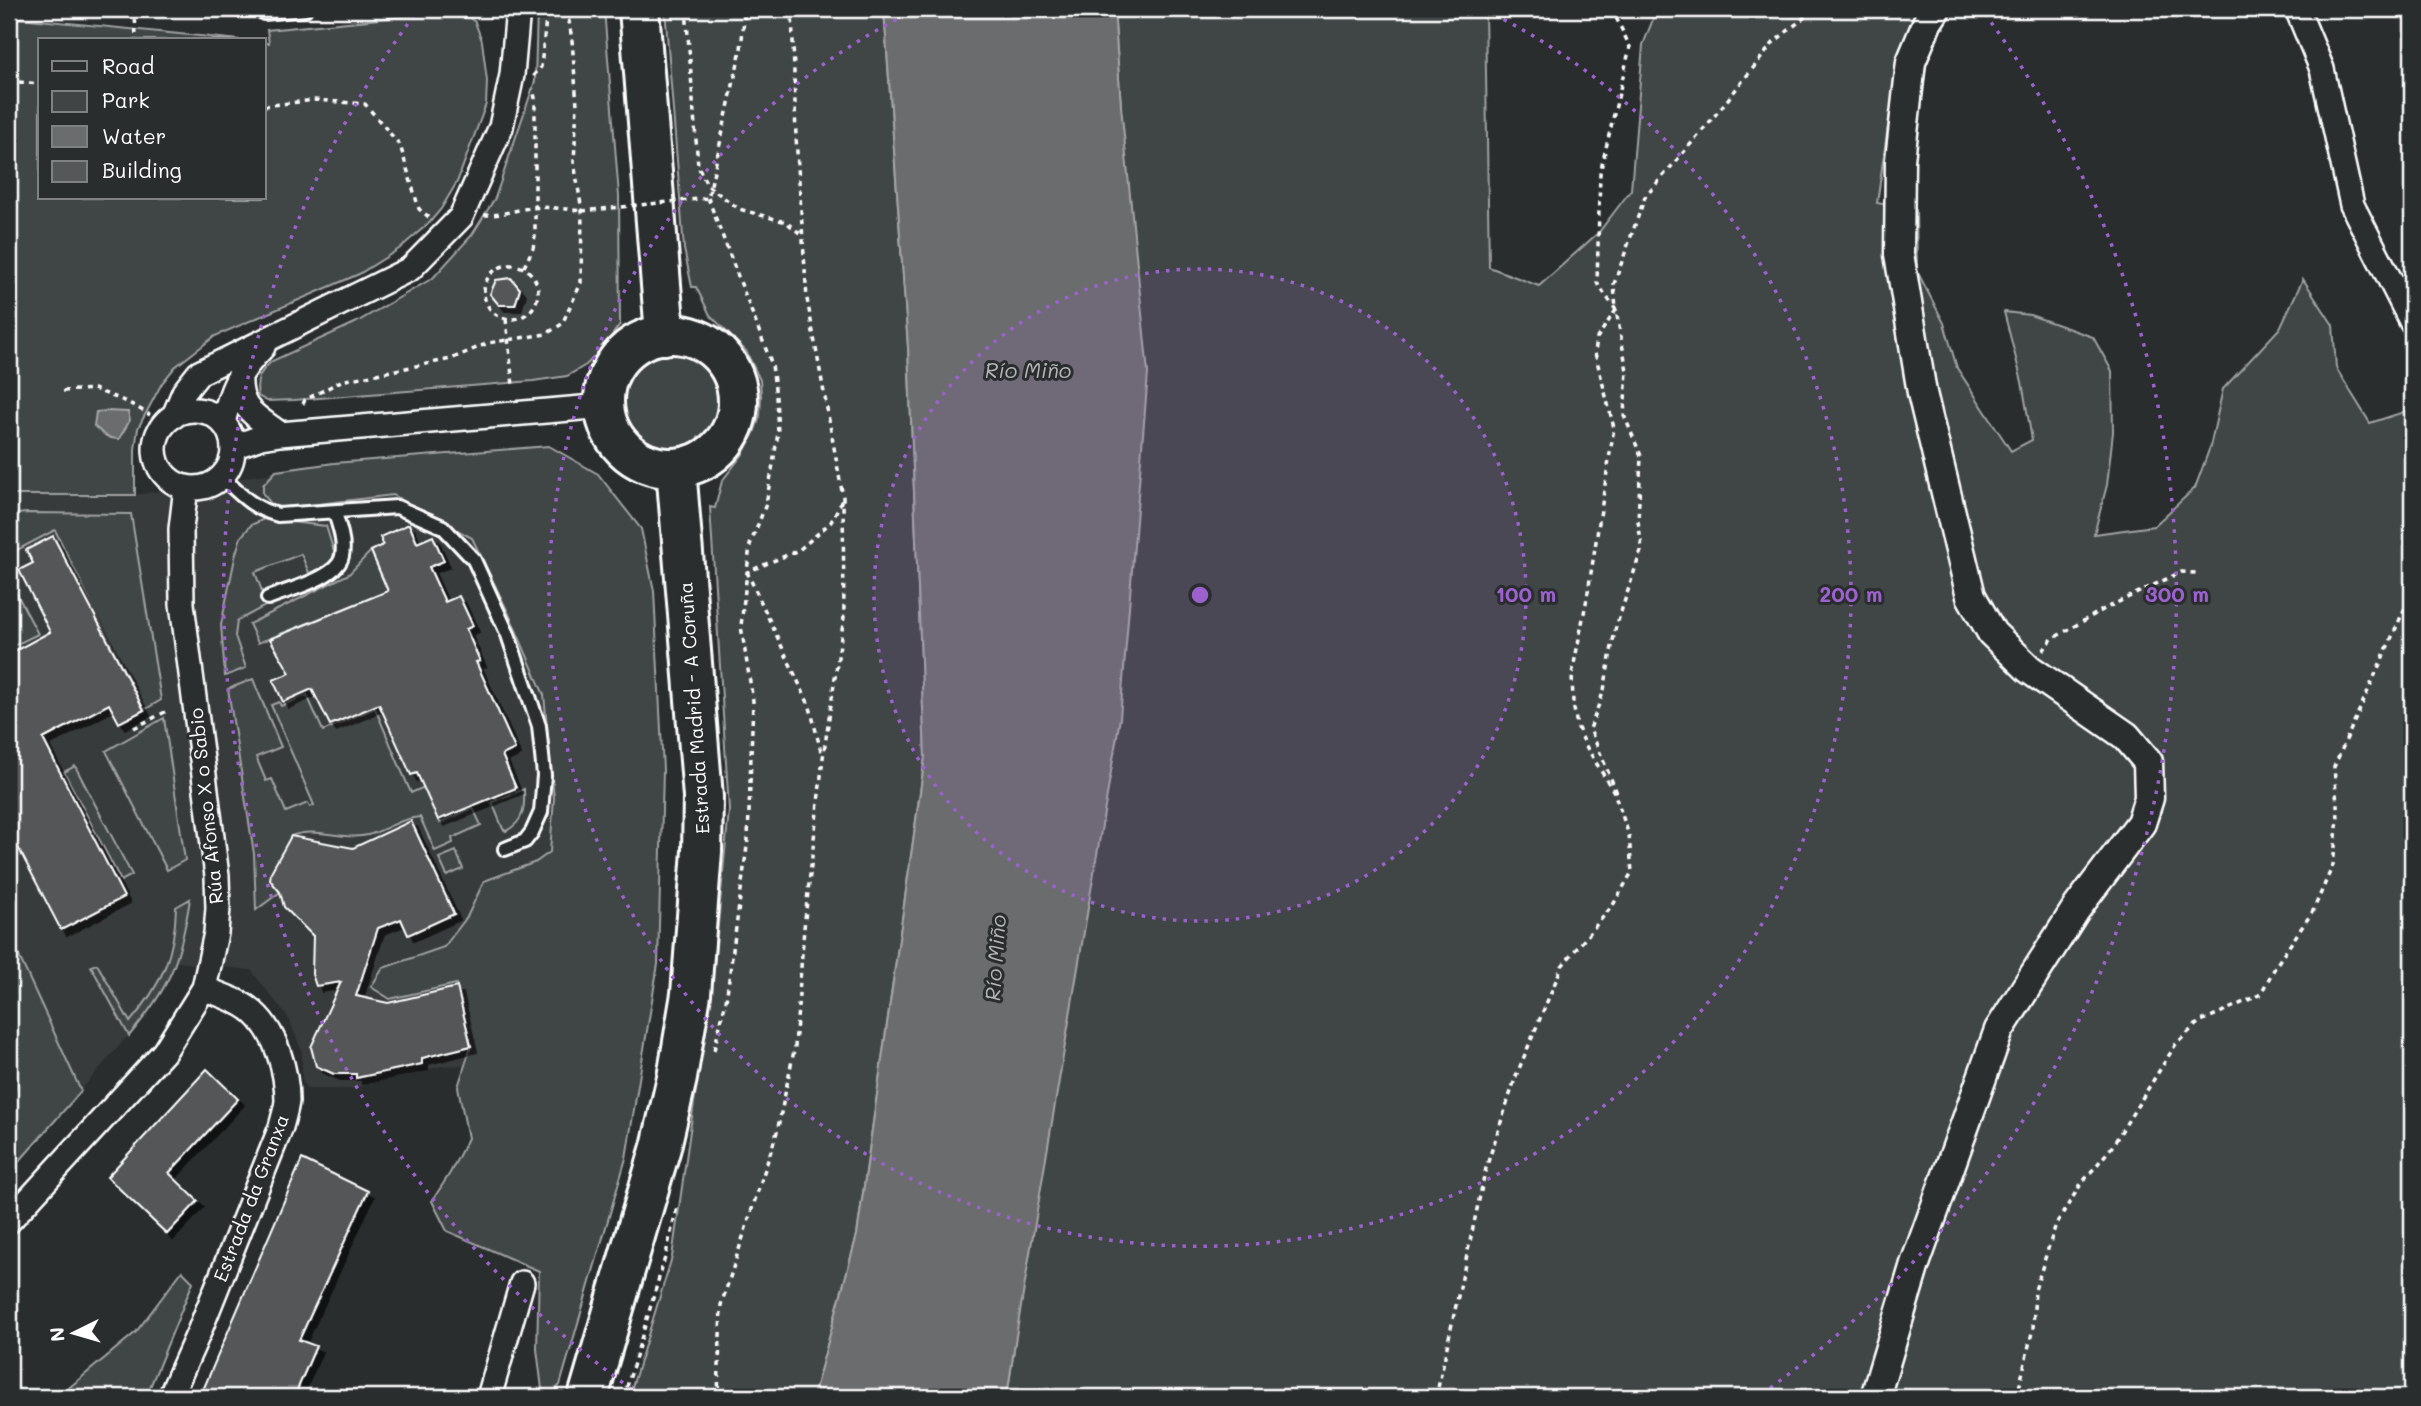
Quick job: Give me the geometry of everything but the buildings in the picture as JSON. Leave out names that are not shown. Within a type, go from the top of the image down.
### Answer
[{"type":"highway","points":[[639,9],[665,335]]},
{"type":"highway","points":[[665,335],[684,336],[702,342],[718,353],[730,368],[737,386],[738,405],[734,425],[725,441],[711,455],[695,464],[676,468],[650,464],[627,452],[608,423],[605,406],[611,372],[620,358],[633,346],[648,338],[665,335]]},
{"type":"highway","name":"Estrada Madrid - A Coruña","points":[[588,1397],[661,1147],[677,1078],[691,994],[702,851],[702,797],[676,468]]},
{"type":"street","points":[[174,416],[184,392],[199,373],[410,269],[461,217],[501,127],[512,75],[518,9]]},
{"type":"street","points":[[1875,1397],[1915,1264],[1999,1030],[2076,909],[2141,823],[2149,798],[2148,762],[2126,736],[2029,669],[1992,633],[1971,596],[1922,393],[1899,254],[1900,160],[1911,62],[1928,21],[1936,9]]},
{"type":"street","points":[[2297,9],[2322,69],[2352,205],[2412,323]]},
{"type":"street","points":[[223,423],[228,400],[241,371],[272,337]]},
{"type":"street","points":[[241,371],[239,390],[243,403],[280,434]]},
{"type":"street","points":[[233,447],[261,437],[280,434],[605,406]]},
{"type":"street","points":[[190,410],[199,411],[208,413],[223,423],[233,447],[232,458],[222,477],[199,488],[186,487],[164,474],[157,462],[155,449],[164,425],[174,416],[190,410]]},
{"type":"street","name":"Rúa Afonso X o Sabio","points":[[9,1221],[164,1052],[204,988],[216,933],[218,880],[182,604],[181,529],[186,487]]},
{"type":"street","name":"Estrada da Granxa","points":[[170,1397],[199,1332],[281,1127],[287,1103],[279,1055],[268,1030],[253,1012],[204,988]]},
{"type":"street","points":[[489,1397],[522,1283]]},
{"type":"lane","points":[[264,13],[305,9]]},
{"type":"lane","points":[[222,477],[251,504],[264,512],[278,515],[397,507],[443,527],[474,560],[508,635],[541,738],[544,775],[541,812],[525,841],[505,849]]},
{"type":"lane","points":[[268,598],[332,573],[342,558],[342,536],[335,513]]},
{"type":"path","points":[[135,9],[136,38]]},
{"type":"path","points":[[530,77],[537,74],[541,67],[545,49],[547,9]]},
{"type":"path","points":[[303,404],[305,400],[341,381],[451,359],[488,343],[546,334],[562,324],[581,283],[582,211],[574,162],[577,105],[567,9]]},
{"type":"path","points":[[686,9],[698,166],[703,176],[708,185],[739,209],[786,222],[803,235]]},
{"type":"path","points":[[745,9],[741,48],[708,198],[772,365],[778,433],[765,504],[750,545],[747,572],[810,707],[823,758]]},
{"type":"path","points":[[718,1397],[721,1305],[777,1132],[795,1046],[804,928],[823,758],[844,617],[843,497],[807,299],[796,136],[792,9]]},
{"type":"path","points":[[1612,9],[1630,47],[1600,173],[1597,283],[1616,310]]},
{"type":"path","points":[[1621,812],[1615,786],[1590,729],[1604,690],[1615,630],[1642,548],[1638,521],[1642,456],[1624,415],[1627,371],[1614,284],[1645,197],[1774,42],[1815,9]]},
{"type":"path","points":[[9,81],[38,84]]},
{"type":"path","points":[[524,267],[533,248],[533,88]]},
{"type":"path","points":[[266,106],[315,100],[365,104],[400,145],[419,209],[432,220]]},
{"type":"path","points":[[482,215],[495,216],[534,207],[582,211],[708,198]]},
{"type":"path","points":[[515,264],[524,267],[536,279],[538,296],[535,305],[523,316],[506,319],[490,309],[483,292],[489,274],[505,265],[515,264]]},
{"type":"path","points":[[1436,1397],[1486,1168],[1516,1076],[1562,966],[1613,905],[1632,872],[1629,835],[1614,792],[1577,726],[1572,674],[1614,428],[1595,353],[1597,338],[1616,310]]},
{"type":"path","points":[[506,319],[513,386]]},
{"type":"path","points":[[63,391],[94,389],[129,403],[149,415]]},
{"type":"path","points":[[747,572],[799,550],[831,522],[843,497]]},
{"type":"path","points":[[2029,669],[2052,639],[2106,608],[2181,572],[2196,573]]},
{"type":"path","points":[[2017,1397],[2033,1328],[2035,1290],[2056,1224],[2081,1184],[2117,1139],[2175,1044],[2199,1022],[2260,995],[2277,964],[2314,911],[2333,865],[2338,818],[2334,767],[2408,601],[2412,581]]},
{"type":"path","points":[[134,728],[167,710]]},
{"type":"shaded area","points":[[461,11],[475,22],[482,41],[487,81],[486,104],[457,182],[441,209],[399,249],[359,274],[215,336],[175,367],[162,383],[138,428],[135,495],[334,463],[357,499],[393,495],[473,538],[544,695],[554,798],[550,852],[536,862],[484,881],[467,917],[445,947],[471,1046],[465,1065],[442,1066],[350,1089],[307,1089],[302,1080],[302,1052],[289,1019],[251,970],[177,962],[152,1008],[9,1173],[9,17],[220,38],[38,38],[38,200],[266,200],[267,30]]},
{"type":"green space","points":[[537,9],[604,9],[619,196],[620,324],[603,348],[586,365],[567,376],[533,381],[294,400],[267,401],[258,396],[259,376],[272,361],[355,323],[433,278],[472,235],[495,198],[535,81]]},
{"type":"green space","points":[[665,9],[884,9],[908,347],[925,757],[857,1235],[813,1397],[629,1397],[672,1257],[715,956],[729,810],[710,507],[715,508],[722,481],[743,454],[754,433],[760,416],[761,395],[760,380],[746,351],[710,315],[696,287],[692,287],[684,249]]},
{"type":"green space","points":[[1114,9],[1485,9],[1489,267],[1539,286],[1599,232],[1631,190],[1643,45],[1657,9],[1763,9],[1771,15],[1776,9],[1938,9],[1944,28],[1909,31],[1889,119],[1877,203],[1916,210],[1917,271],[1944,323],[1957,368],[2011,451],[2032,440],[2022,382],[2004,312],[2030,315],[2093,337],[2112,371],[2113,432],[2107,485],[2094,534],[2154,526],[2195,488],[2210,447],[2223,389],[2280,328],[2303,279],[2333,325],[2336,368],[2370,423],[2404,412],[2412,395],[2412,1397],[1007,1397],[1015,1342],[1121,106]]},
{"type":"green space","points":[[461,11],[475,22],[482,41],[487,81],[486,104],[457,182],[430,222],[399,249],[359,274],[215,336],[175,367],[162,383],[138,428],[135,495],[9,495],[9,17],[220,38],[38,38],[38,200],[266,200],[267,30]]},
{"type":"green space","points":[[671,353],[690,356],[706,367],[717,383],[720,402],[717,421],[706,437],[690,448],[671,451],[652,448],[636,437],[625,421],[622,402],[625,383],[636,367],[652,356]]},
{"type":"green space","points":[[549,446],[598,474],[641,529],[654,591],[663,770],[658,964],[626,1158],[560,1385],[549,1397],[543,1397],[537,1349],[539,1271],[447,1231],[432,1201],[468,1138],[458,1087],[471,1046],[456,984],[390,999],[371,987],[383,968],[444,947],[467,917],[484,881],[536,862],[550,852],[554,798],[544,695],[472,538],[393,495],[284,508],[274,507],[263,494],[263,485],[276,471],[334,463]]},
{"type":"green space","points":[[131,514],[161,700],[144,710],[55,530],[17,550],[9,568],[9,515]]},
{"type":"green space","points":[[264,519],[326,526],[334,552],[332,564],[309,573],[301,554],[255,572],[267,605],[237,621],[235,636],[246,668],[225,676],[221,625],[236,553],[241,537],[251,525]]},
{"type":"green space","points":[[371,551],[388,591],[258,643],[249,624],[349,574]]},
{"type":"green space","points":[[9,579],[38,634],[9,648]]},
{"type":"green space","points":[[253,679],[281,747],[256,757],[266,781],[272,779],[286,812],[308,803],[310,807],[314,805],[271,705],[279,702],[281,706],[307,695],[323,731],[375,708],[411,793],[424,787],[440,823],[473,808],[481,825],[452,838],[453,843],[435,851],[420,817],[368,835],[310,832],[291,836],[270,880],[280,892],[256,910],[254,854],[228,689]]},
{"type":"green space","points":[[164,718],[185,860],[167,870],[106,751]]},
{"type":"green space","points":[[75,766],[132,875],[121,881],[64,772]]},
{"type":"green space","points":[[524,789],[520,819],[506,831],[492,802]]},
{"type":"green space","points":[[456,851],[463,869],[447,876],[439,858]]},
{"type":"green space","points":[[190,899],[182,940],[171,973],[154,1003],[129,1036],[91,966],[97,964],[130,1022],[150,996],[164,969],[173,940],[176,907]]},
{"type":"green space","points":[[9,942],[15,955],[18,954],[81,1091],[9,1173],[9,1116],[17,1082],[9,1060]]},
{"type":"green space","points":[[182,1271],[193,1282],[146,1397],[58,1397],[136,1332]]},
{"type":"water","name":"Río Miño","points":[[884,9],[1114,9],[1148,373],[1120,718],[1007,1397],[813,1397],[857,1235],[925,757],[908,347]]},
{"type":"water","points":[[96,412],[128,412],[130,420],[119,439],[108,437],[94,426]]}]
